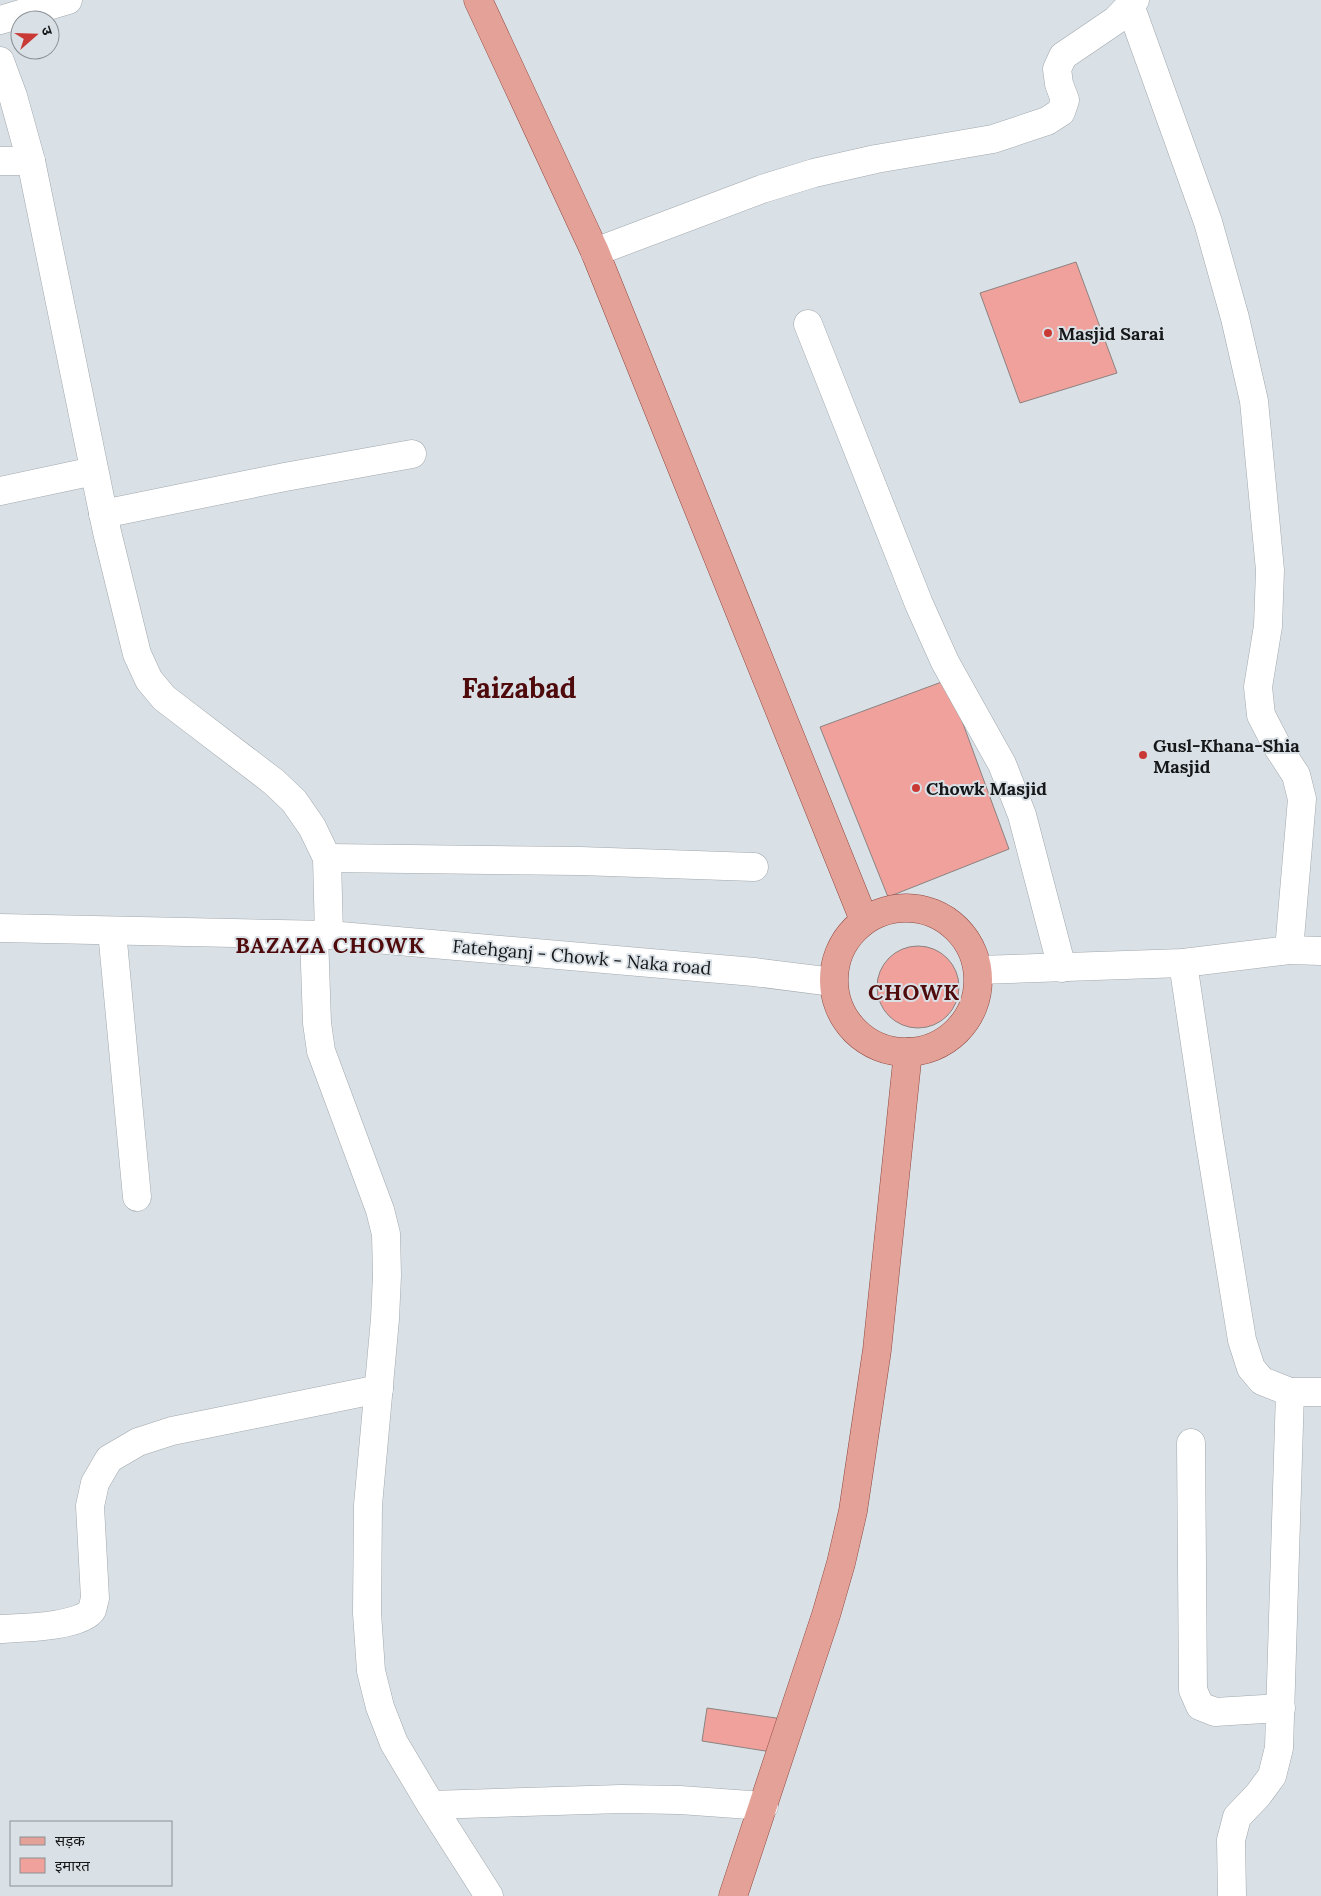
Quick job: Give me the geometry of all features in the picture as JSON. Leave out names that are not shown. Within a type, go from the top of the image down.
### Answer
[{"type":"main road","points":[[478,0],[596,252],[864,920]]},
{"type":"main road","points":[[911,907],[935,913],[955,927],[970,947],[978,970],[978,988],[974,1004],[966,1020],[955,1033],[941,1043],[908,1052],[889,1050],[872,1044],[856,1033],[845,1018],[837,1001],[833,982],[837,959],[847,937],[864,920],[875,914],[911,907]]},
{"type":"main road","points":[[733,1896],[826,1615],[853,1511],[877,1350],[908,1052]]},
{"type":"street","points":[[0,20],[68,0]]},
{"type":"street","points":[[596,252],[762,189],[814,173],[876,159],[993,139],[1047,121],[1061,112],[1065,100],[1059,84],[1057,69],[1063,56],[1116,20],[1133,3],[1208,222],[1235,318],[1254,401],[1270,570],[1268,626],[1258,687],[1261,715],[1277,746],[1296,775],[1302,799],[1289,950]]},
{"type":"street","points":[[0,61],[13,96],[31,161],[103,514],[137,654],[149,680],[164,698],[274,782],[294,801],[312,828],[327,858],[317,1023],[321,1051],[380,1210],[386,1234],[387,1275],[368,1505],[367,1613],[370,1671],[380,1707],[394,1743],[489,1896]]},
{"type":"street","points":[[0,160],[31,161]]},
{"type":"street","points":[[808,324],[919,604],[945,662],[1002,764],[1022,815],[1062,968]]},
{"type":"street","points":[[103,514],[285,477],[412,454]]},
{"type":"street","points":[[0,491],[94,471]]},
{"type":"street","points":[[327,858],[570,861],[754,867]]},
{"type":"street","name":"Fatehganj - Chowk - Naka road","points":[[0,928],[322,935],[754,972],[833,982]]},
{"type":"street","points":[[112,931],[137,1197]]},
{"type":"street","points":[[978,970],[1183,963],[1289,950],[1321,951]]},
{"type":"street","points":[[1183,963],[1210,1146],[1242,1340],[1251,1368],[1262,1381],[1290,1392],[1321,1392]]},
{"type":"street","points":[[0,1629],[44,1626],[79,1620],[92,1610],[95,1598],[90,1506],[95,1483],[109,1459],[138,1442],[172,1431],[378,1389]]},
{"type":"street","points":[[1232,1896],[1231,1840],[1237,1817],[1258,1795],[1272,1776],[1280,1748],[1290,1392]]},
{"type":"street","points":[[1191,1444],[1193,1690],[1200,1706],[1215,1712],[1281,1708]]},
{"type":"street","points":[[431,1805],[621,1799],[680,1800],[764,1806]]},
{"type":"building","name":"Masjid Sarai","points":[[1076,262],[1117,373],[1020,403],[980,293]]},
{"type":"building","name":"Chowk Masjid","points":[[947,680],[1009,849],[888,897],[820,727]]},
{"type":"building","points":[[918,946],[934,949],[947,958],[956,971],[959,987],[956,1003],[947,1016],[934,1025],[918,1028],[902,1025],[889,1016],[880,1003],[877,987],[880,971],[889,958],[902,949]]},
{"type":"building","points":[[707,1708],[783,1719],[778,1753],[702,1741]]},
{"type":"place","name":"Masjid Sarai","points":[[1048,333]]},
{"type":"place","name":"Gusl-Khana-Shia Masjid","points":[[1143,755]]},
{"type":"place","name":"Chowk Masjid","points":[[916,788]]},
{"type":"district","name":"Faizabad","points":[[519,688]]},
{"type":"district","name":"BAZAZA CHOWK","points":[[330,945]]},
{"type":"district","name":"CHOWK","points":[[914,992]]}]
